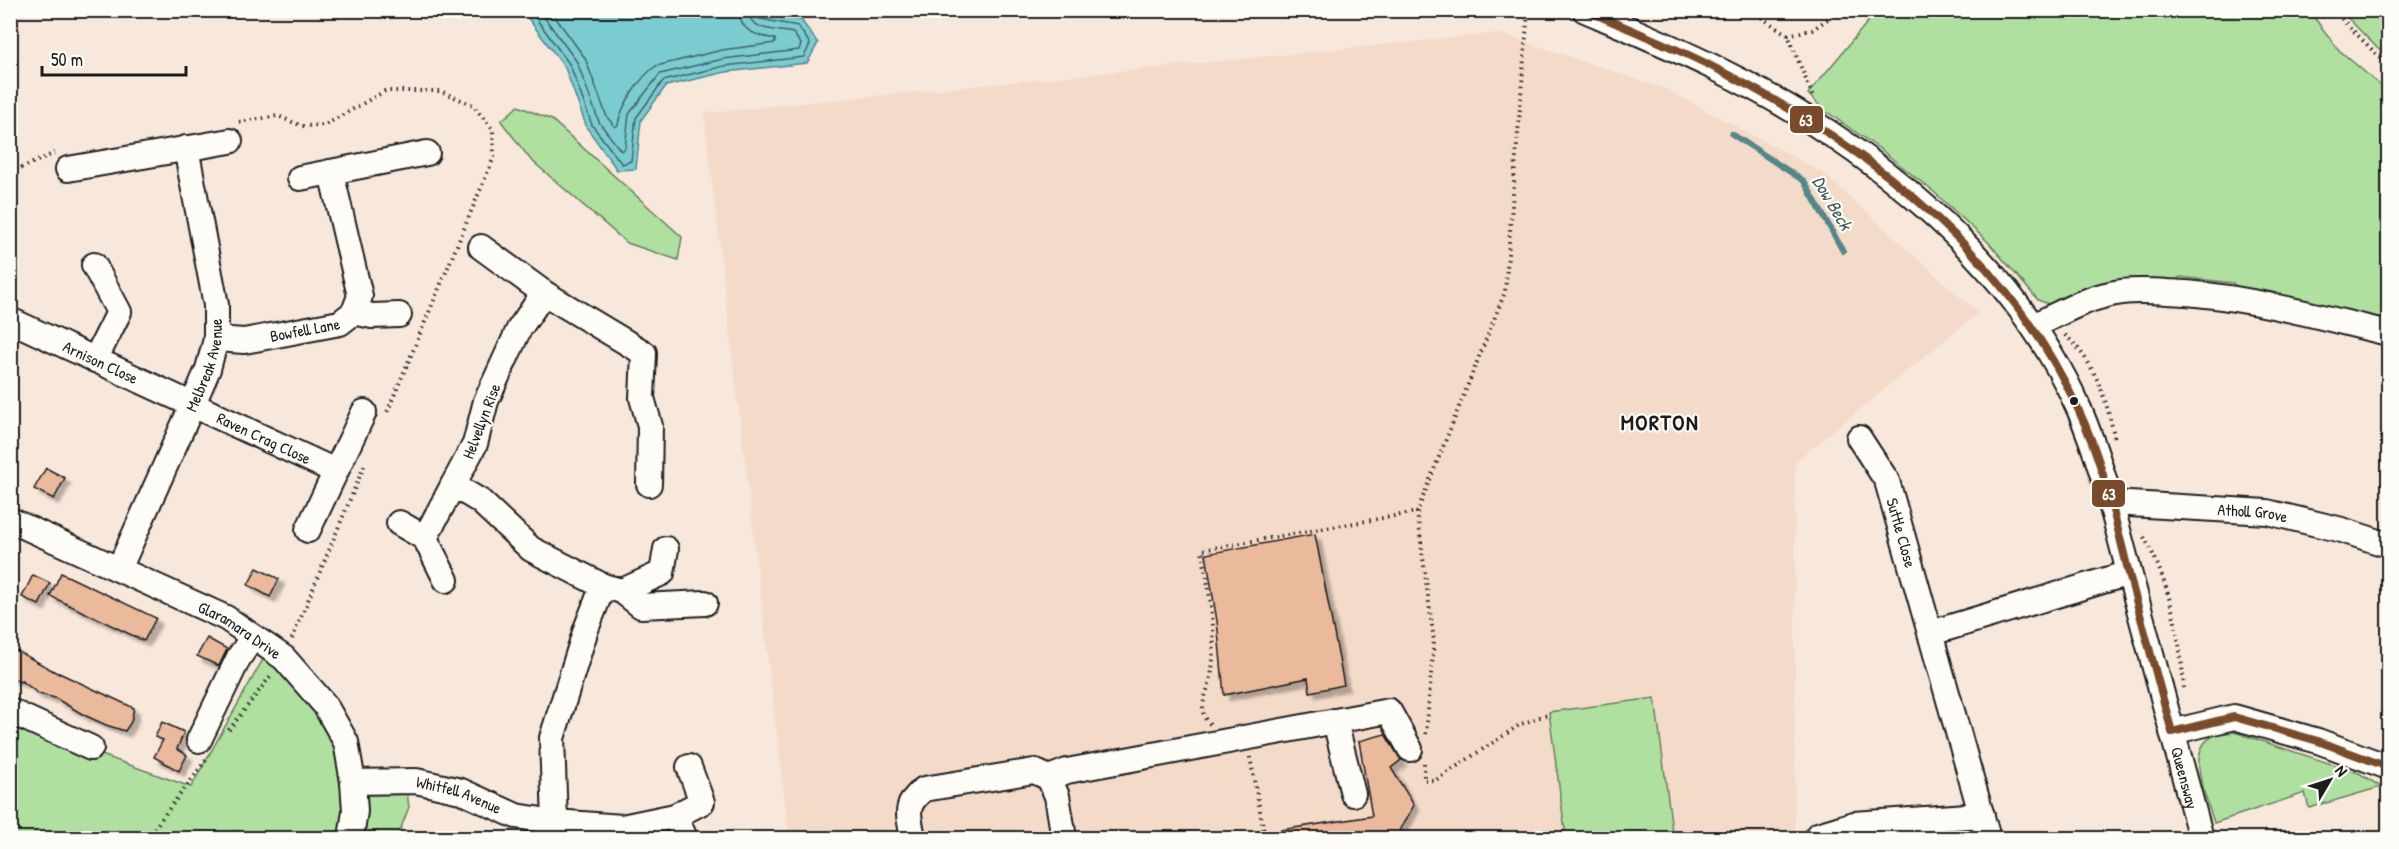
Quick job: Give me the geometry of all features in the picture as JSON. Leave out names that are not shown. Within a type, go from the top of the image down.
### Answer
[{"type":"street","name":"Queensway","points":[[1585,10],[1712,66],[1750,86],[1834,137],[1924,205],[1986,265],[2033,326],[2059,369],[2078,407],[2112,503],[2200,838]]},
{"type":"street","points":[[63,160],[150,155],[186,148],[232,132]]},
{"type":"street","name":"Melbreak Avenue","points":[[118,569],[208,369],[216,339],[216,305],[186,148]]},
{"type":"street","points":[[300,178],[427,153]]},
{"type":"street","name":"Bowfell Lane","points":[[216,339],[244,341],[340,323],[354,312],[360,296],[332,172]]},
{"type":"street","points":[[481,247],[544,293],[644,353],[642,398],[650,426],[649,484]]},
{"type":"street","points":[[94,265],[119,312],[95,360]]},
{"type":"street","points":[[2033,326],[2060,311],[2090,299],[2123,292],[2154,291],[2227,297],[2388,333]]},
{"type":"street","name":"Helvellyn Rise","points":[[430,528],[475,444],[486,401],[519,329],[544,293]]},
{"type":"street","points":[[354,312],[372,316],[399,315]]},
{"type":"street","name":"Arnison Close","points":[[10,320],[192,406]]},
{"type":"street","name":"Raven Crag Close","points":[[192,406],[335,471]]},
{"type":"street","points":[[308,530],[335,471],[374,415]]},
{"type":"street","name":"Suttle Close","points":[[1858,438],[1887,481],[1988,838]]},
{"type":"street","points":[[453,485],[480,501],[531,549],[612,588],[641,606],[705,603]]},
{"type":"street","name":"Atholl Grove","points":[[2112,503],[2267,512],[2342,530],[2388,545]]},
{"type":"street","name":"Glaramara Drive","points":[[10,519],[226,618],[284,658],[325,705],[346,742],[355,811],[351,838]]},
{"type":"street","points":[[399,523],[430,528],[446,580]]},
{"type":"street","points":[[555,822],[552,738],[586,629],[612,588],[662,573],[666,549]]},
{"type":"street","points":[[1931,633],[2129,573]]},
{"type":"street","points":[[199,740],[239,657],[253,637]]},
{"type":"street","points":[[1049,778],[1067,771],[1335,721],[1367,703],[1389,711],[1420,748]]},
{"type":"street","points":[[10,711],[91,748]]},
{"type":"street","points":[[2172,732],[2234,717],[2318,741],[2388,766]]},
{"type":"street","points":[[1335,721],[1353,794]]},
{"type":"street","name":"Whitfell Avenue","points":[[353,782],[416,781],[461,791],[516,816],[555,822],[622,827],[675,816],[702,802],[689,767]]},
{"type":"street","points":[[913,838],[908,812],[912,798],[924,789],[1034,771],[1049,778],[1057,796],[1064,838]]},
{"type":"street","points":[[1818,835],[1854,824],[1982,815]]},
{"type":"street","points":[[675,816],[685,838]]},
{"type":"path","points":[[1528,10],[1505,292],[1417,512],[1434,641],[1420,748],[1424,780],[1436,780],[1521,724],[1546,715]]},
{"type":"path","points":[[1745,10],[1759,13],[1788,34],[1816,106]]},
{"type":"path","points":[[1788,34],[1812,30],[1835,14],[1837,10]]},
{"type":"path","points":[[2333,10],[2388,66]]},
{"type":"path","points":[[232,132],[278,116],[302,126],[325,125],[385,91],[440,92],[473,105],[493,130],[494,157],[374,415]]},
{"type":"path","points":[[10,172],[63,160]]},
{"type":"path","points":[[284,658],[366,462]]},
{"type":"path","points":[[1265,838],[1242,739],[1204,720],[1202,710],[1211,678],[1213,615],[1202,550],[1417,512]]},
{"type":"path","points":[[2143,536],[2161,571],[2178,638],[2185,695]]},
{"type":"shaded area","points":[[1499,33],[1668,90],[1822,172],[1978,313],[1795,462],[1795,838],[789,838],[704,113]]},
{"type":"green space","points":[[1873,11],[2309,11],[2339,50],[2388,92],[2388,312],[2375,324],[2240,292],[2233,283],[2180,277],[2174,282],[2051,305],[2038,300],[1988,242],[1935,193],[1880,149],[1824,110],[1808,94],[1871,18]]},
{"type":"green space","points":[[2341,11],[2388,11],[2388,59]]},
{"type":"green space","points":[[518,106],[552,120],[682,237],[678,260],[627,243],[530,159],[501,121]]},
{"type":"green space","points":[[266,654],[320,707],[350,784],[406,784],[409,807],[397,838],[291,838],[233,831],[200,838],[11,838],[10,722],[191,787]]},
{"type":"green space","points":[[1655,698],[1673,838],[1566,838],[1549,712]]},
{"type":"green space","points":[[2234,732],[2359,773],[2381,787],[2309,808],[2305,793],[2214,823],[2200,775],[2200,751],[2205,742],[2215,735]]},
{"type":"water","points":[[746,10],[801,20],[818,43],[807,63],[726,72],[666,86],[641,120],[636,169],[617,170],[587,128],[565,68],[525,11]]},
{"type":"building","points":[[46,468],[65,478],[54,499],[34,489]]},
{"type":"building","points":[[1315,534],[1344,685],[1310,692],[1308,678],[1224,695],[1217,621],[1206,554]]},
{"type":"building","points":[[257,568],[279,579],[270,597],[248,585]]},
{"type":"building","points":[[61,573],[156,618],[144,641],[50,596]]},
{"type":"building","points":[[33,575],[50,583],[39,605],[22,597]]},
{"type":"building","points":[[207,638],[227,649],[219,666],[197,656]]},
{"type":"building","points":[[10,647],[59,674],[134,708],[131,722],[125,731],[84,715],[55,698],[39,694],[22,681],[10,677]]},
{"type":"building","points":[[162,722],[184,732],[177,749],[187,755],[179,771],[154,757],[163,740],[155,737]]},
{"type":"building","points":[[1385,734],[1401,760],[1391,768],[1414,805],[1396,838],[1281,838],[1281,830],[1372,816],[1359,741]]},
{"type":"waterway","name":"Dow Beck","points":[[1732,134],[1804,181],[1843,251]]},
{"type":"transit line","name":"63","points":[[1586,10],[1713,67],[1824,130],[1876,167],[1925,207],[1971,251],[2012,300],[2048,352],[2078,409],[2095,449],[2172,732]]},
{"type":"transit line","name":"63","points":[[2172,732],[2234,717],[2318,741],[2388,767]]},
{"type":"district","name":"MORTON","points":[[1660,422]]}]
